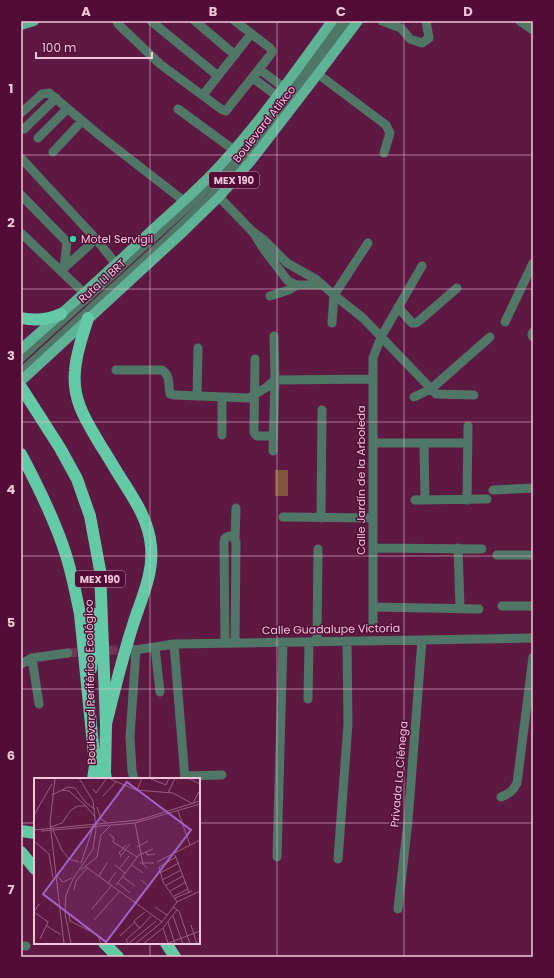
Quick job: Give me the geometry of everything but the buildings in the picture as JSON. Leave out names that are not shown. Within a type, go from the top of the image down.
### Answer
[{"type":"highway","points":[[21,318],[36,320],[61,314]]},
{"type":"highway","points":[[88,318],[80,344],[75,368],[75,388],[78,403],[84,418],[143,515],[148,528],[152,555],[148,583],[132,628],[106,724]]},
{"type":"highway","name":"Boulevard Periférico Ecológico","points":[[24,391],[60,448],[77,479],[90,516],[100,570],[106,724],[105,777]]},
{"type":"highway","points":[[21,454],[51,515],[59,535],[71,574],[80,614],[95,766],[93,778]]},
{"type":"highway","points":[[88,698],[96,598],[100,570]]},
{"type":"highway","points":[[21,831],[34,833]]},
{"type":"highway","points":[[21,852],[34,868]]},
{"type":"highway","points":[[21,856],[34,856]]},
{"type":"highway","points":[[105,944],[118,957]]},
{"type":"highway","points":[[167,944],[175,957]]},
{"type":"main road","points":[[21,25],[34,21]]},
{"type":"main road","name":"Boulevard Atlixco","points":[[21,349],[116,264],[218,168],[255,126],[332,21]]},
{"type":"main road","name":"Boulevard Atlixco","points":[[21,381],[219,197],[251,161],[358,21]]},
{"type":"street","points":[[117,21],[118,24],[160,64],[221,109],[226,111],[259,70],[272,51],[235,21]]},
{"type":"street","points":[[151,21],[218,76]]},
{"type":"street","points":[[195,21],[235,55]]},
{"type":"street","name":"Ruta L1 BRT","points":[[21,358],[196,199],[220,174],[271,115],[340,21]]},
{"type":"street","name":"Ruta L1 BRT","points":[[21,372],[210,198],[262,139],[349,21]]},
{"type":"street","points":[[382,21],[401,25],[410,39],[422,43],[429,38],[426,21]]},
{"type":"street","points":[[520,21],[533,30]]},
{"type":"street","points":[[203,95],[251,34]]},
{"type":"street","points":[[259,70],[283,88]]},
{"type":"street","points":[[318,74],[386,125],[390,133],[384,153]]},
{"type":"street","points":[[252,78],[277,96]]},
{"type":"street","points":[[21,113],[42,94],[49,93],[82,121],[184,201]]},
{"type":"street","points":[[24,129],[56,98]]},
{"type":"street","points":[[38,138],[67,108]]},
{"type":"street","points":[[178,109],[234,150]]},
{"type":"street","points":[[53,152],[82,121]]},
{"type":"street","points":[[21,158],[96,239],[116,264]]},
{"type":"street","points":[[21,195],[67,242],[63,269]]},
{"type":"street","points":[[219,197],[253,232],[264,240],[288,263],[317,280],[321,285],[363,318],[436,394],[474,395]]},
{"type":"street","points":[[253,232],[265,251],[288,281],[297,285],[321,285]]},
{"type":"street","points":[[21,233],[63,269],[84,293]]},
{"type":"street","points":[[63,269],[96,239]]},
{"type":"street","points":[[332,322],[334,295],[368,243]]},
{"type":"street","points":[[505,322],[533,263]]},
{"type":"street","name":"Calle Jardín de la Arboleda","points":[[373,625],[373,358],[381,337],[422,266]]},
{"type":"street","points":[[270,296],[289,290],[297,285]]},
{"type":"street","points":[[398,307],[412,323],[416,323],[457,288]]},
{"type":"street","points":[[533,332],[533,337]]},
{"type":"street","points":[[272,451],[274,336]]},
{"type":"street","points":[[414,397],[431,389],[490,337]]},
{"type":"street","points":[[197,396],[198,348]]},
{"type":"street","points":[[255,359],[254,432],[257,436],[273,436]]},
{"type":"street","points":[[116,370],[162,370],[166,373],[168,378],[170,394],[222,397],[249,398],[274,380],[373,380]]},
{"type":"street","points":[[222,397],[222,435]]},
{"type":"street","points":[[321,518],[322,410]]},
{"type":"street","points":[[467,500],[468,426]]},
{"type":"street","points":[[373,443],[468,443]]},
{"type":"street","points":[[424,443],[420,500],[487,499]]},
{"type":"street","points":[[493,490],[533,488]]},
{"type":"street","points":[[235,643],[236,508]]},
{"type":"street","points":[[282,517],[373,518]]},
{"type":"street","points":[[225,643],[224,543],[225,538],[229,536],[235,538]]},
{"type":"street","points":[[373,548],[482,548]]},
{"type":"street","points":[[458,548],[460,608]]},
{"type":"street","points":[[308,699],[318,549]]},
{"type":"street","points":[[497,555],[533,556]]},
{"type":"street","points":[[502,606],[533,606]]},
{"type":"street","points":[[373,607],[479,609]]},
{"type":"street","name":"Calle Guadalupe Victoria","points":[[134,778],[130,737],[133,649],[174,644],[533,638]]},
{"type":"street","name":"Privada La Ciénega","points":[[398,909],[408,821],[422,640]]},
{"type":"street","points":[[338,859],[348,724],[347,641]]},
{"type":"street","points":[[277,857],[283,642]]},
{"type":"street","points":[[174,644],[185,777],[222,775]]},
{"type":"street","points":[[155,647],[160,692]]},
{"type":"street","points":[[21,664],[32,658],[68,652]]},
{"type":"street","points":[[501,797],[510,793],[515,788],[517,783],[533,657]]},
{"type":"street","points":[[32,658],[39,704]]},
{"type":"shaded area","points":[[275,470],[288,470],[288,496],[275,496]]},
{"type":"tunnel","points":[[68,653],[130,649]]},
{"type":"place","name":"Motel Servigil","points":[[73,239]]}]
